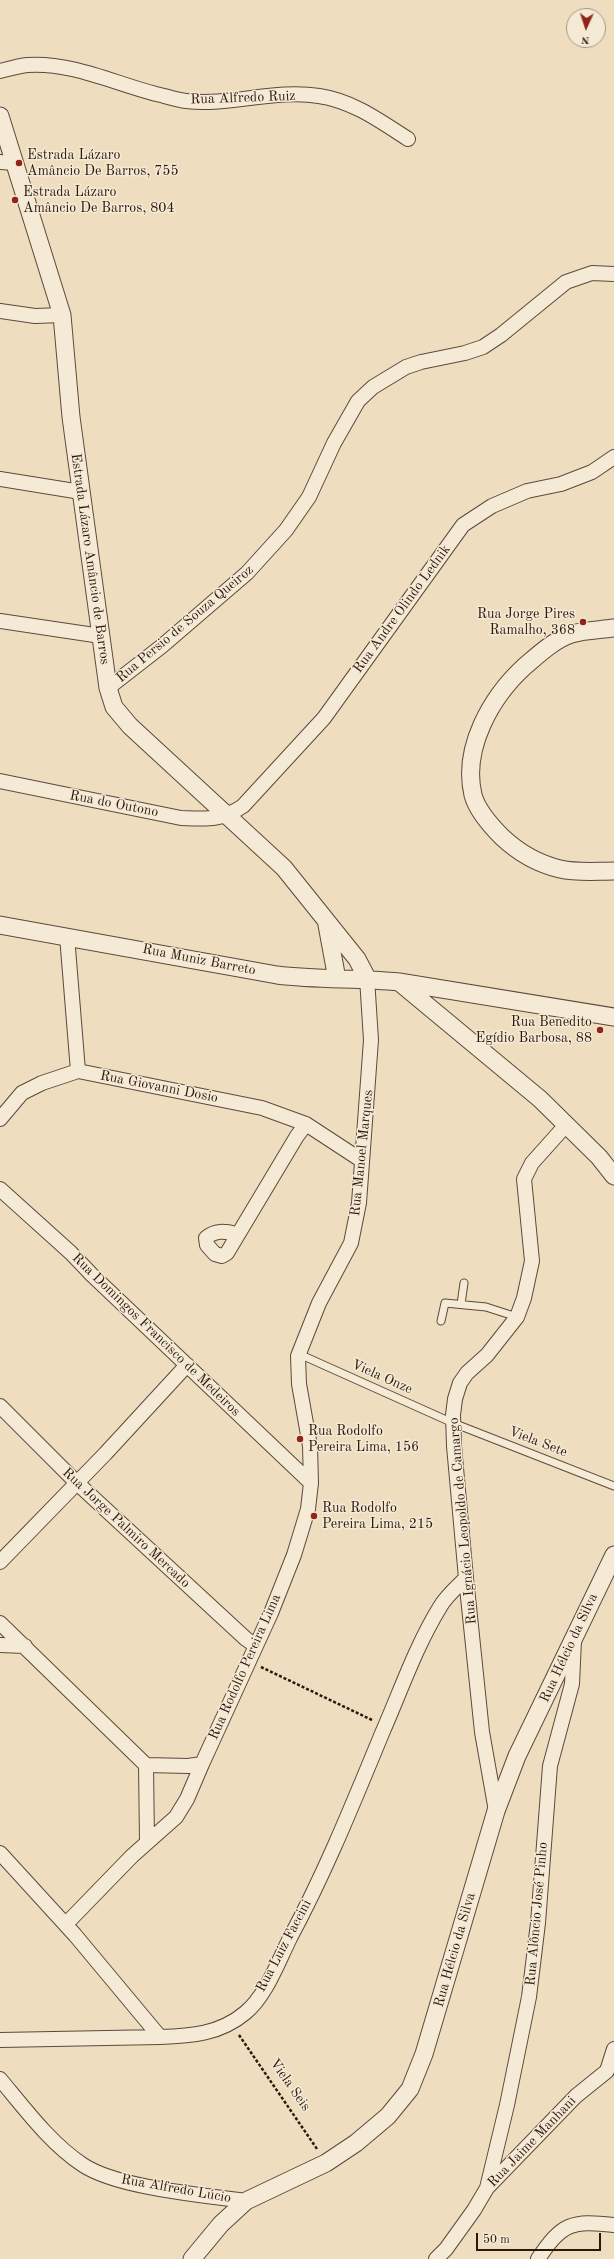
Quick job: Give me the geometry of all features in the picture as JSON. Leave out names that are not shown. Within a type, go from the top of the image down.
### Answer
[{"type":"street","name":"Rua Alfredo Ruiz","points":[[0,71],[26,65],[53,66],[88,72],[145,91],[185,101],[223,102],[284,95],[319,96],[353,105],[408,139]]},
{"type":"street","name":"Estrada Lázaro Amâncio de Barros","points":[[0,116],[7,162],[62,315],[70,417],[108,688],[114,707],[130,726],[284,868],[357,959],[367,978]]},
{"type":"street","name":"Rua Persio de Souza Queiroz","points":[[108,688],[162,646],[247,573],[286,530],[309,497],[334,443],[358,401],[373,387],[406,367],[465,353],[483,347],[501,335],[566,282],[592,273],[614,274]]},
{"type":"street","points":[[0,310],[34,316],[62,315]]},
{"type":"street","name":"Rua Andre Olindo Lednik","points":[[228,816],[243,806],[324,718],[463,525],[492,506],[527,491],[561,484],[592,472],[614,457]]},
{"type":"street","points":[[0,479],[81,492]]},
{"type":"street","points":[[0,621],[101,636]]},
{"type":"street","points":[[614,628],[572,634],[560,639],[509,681],[484,720],[475,742],[471,763],[473,796],[480,810],[512,847],[543,864],[560,869],[583,872],[614,871]]},
{"type":"street","name":"Rua do Outono","points":[[0,781],[181,818],[205,819],[228,816]]},
{"type":"street","name":"Estrada Lázaro Amâncio de Barros","points":[[326,922],[337,979]]},
{"type":"street","name":"Rua Muniz Barreto","points":[[0,925],[278,975],[337,979],[367,978],[614,1017]]},
{"type":"street","points":[[0,1119],[22,1093],[42,1083],[78,1071],[66,936]]},
{"type":"street","name":"Rua Manoel Marques","points":[[313,1318],[351,1243],[358,1203],[371,1040],[367,978]]},
{"type":"street","points":[[399,982],[540,1099],[566,1125],[606,1157],[614,1176]]},
{"type":"street","name":"Rua Giovanni Dosio","points":[[78,1071],[262,1108],[306,1124],[361,1160]]},
{"type":"street","points":[[236,1234],[306,1124]]},
{"type":"street","name":"Rua Ignácio Leopoldo de Camargo","points":[[496,1811],[482,1732],[466,1578],[454,1424],[455,1399],[460,1383],[467,1373],[487,1355],[517,1317],[524,1298],[532,1261],[524,1180],[532,1163],[566,1125]]},
{"type":"street","name":"Rua Domingos Francisco de Medeiros","points":[[0,1189],[71,1253],[92,1275],[311,1483]]},
{"type":"street","name":"Rua Rodolfo Pereira Lima","points":[[66,1924],[147,1841],[176,1817],[187,1800],[256,1646],[294,1555],[308,1509],[311,1483],[310,1446],[299,1384],[299,1354],[313,1318]]},
{"type":"street","points":[[0,1562],[76,1482],[105,1454],[187,1364]]},
{"type":"street","name":"Rua Jorge Palmiro Mercado","points":[[0,1406],[76,1482],[246,1639],[256,1646]]},
{"type":"street","name":"Rua Hélcio da Silva","points":[[192,2259],[221,2224],[246,2201],[326,2163],[356,2143],[388,2116],[410,2088],[424,2054],[496,1811],[517,1756],[614,1555]]},
{"type":"street","name":"Rua Luiz Faccini","points":[[0,2040],[193,2036],[215,2031],[246,2013],[262,1992],[291,1937],[345,1825],[418,1650],[441,1606],[466,1578]]},
{"type":"street","points":[[0,1623],[146,1765],[188,1766],[202,1764]]},
{"type":"street","name":"Rua Alôncio José Pinho","points":[[487,2188],[508,2105],[529,1997],[540,1909],[550,1766],[572,1684],[574,1638]]},
{"type":"street","points":[[0,1645],[25,1646]]},
{"type":"street","points":[[146,1765],[147,1841]]},
{"type":"street","points":[[0,1853],[66,1924],[132,2001],[160,2037]]},
{"type":"street","name":"Rua Jaime Manhani","points":[[436,2259],[446,2249],[487,2188],[570,2102],[611,2071],[614,2049]]},
{"type":"street","name":"Rua Alfredo Lúcio","points":[[0,2079],[62,2149],[84,2166],[106,2175],[144,2186],[246,2201]]},
{"type":"street","points":[[538,2259],[551,2240],[566,2228],[578,2222],[614,2225]]},
{"type":"lane","points":[[461,1304],[464,1283]]},
{"type":"lane","points":[[440,1321],[445,1303],[461,1304],[501,1311],[517,1317]]},
{"type":"lane","name":"Viela Onze","points":[[299,1354],[454,1424]]},
{"type":"lane","name":"Viela Sete","points":[[454,1424],[614,1486]]},
{"type":"path","points":[[249,1661],[385,1726]]},
{"type":"path","name":"Viela Seis","points":[[230,2022],[298,2118],[326,2163]]},
{"type":"place","name":"Estrada Lázaro Amâncio De Barros, 755","points":[[19,163]]},
{"type":"place","name":"Estrada Lázaro Amâncio De Barros, 804","points":[[15,200]]},
{"type":"place","name":"Rua Jorge Pires Ramalho, 368","points":[[583,622]]},
{"type":"place","name":"Rua Benedito Egídio Barbosa, 88","points":[[600,1030]]},
{"type":"place","name":"Rua Rodolfo Pereira Lima, 156","points":[[300,1439]]},
{"type":"place","name":"Rua Rodolfo Pereira Lima, 215","points":[[314,1516]]}]
